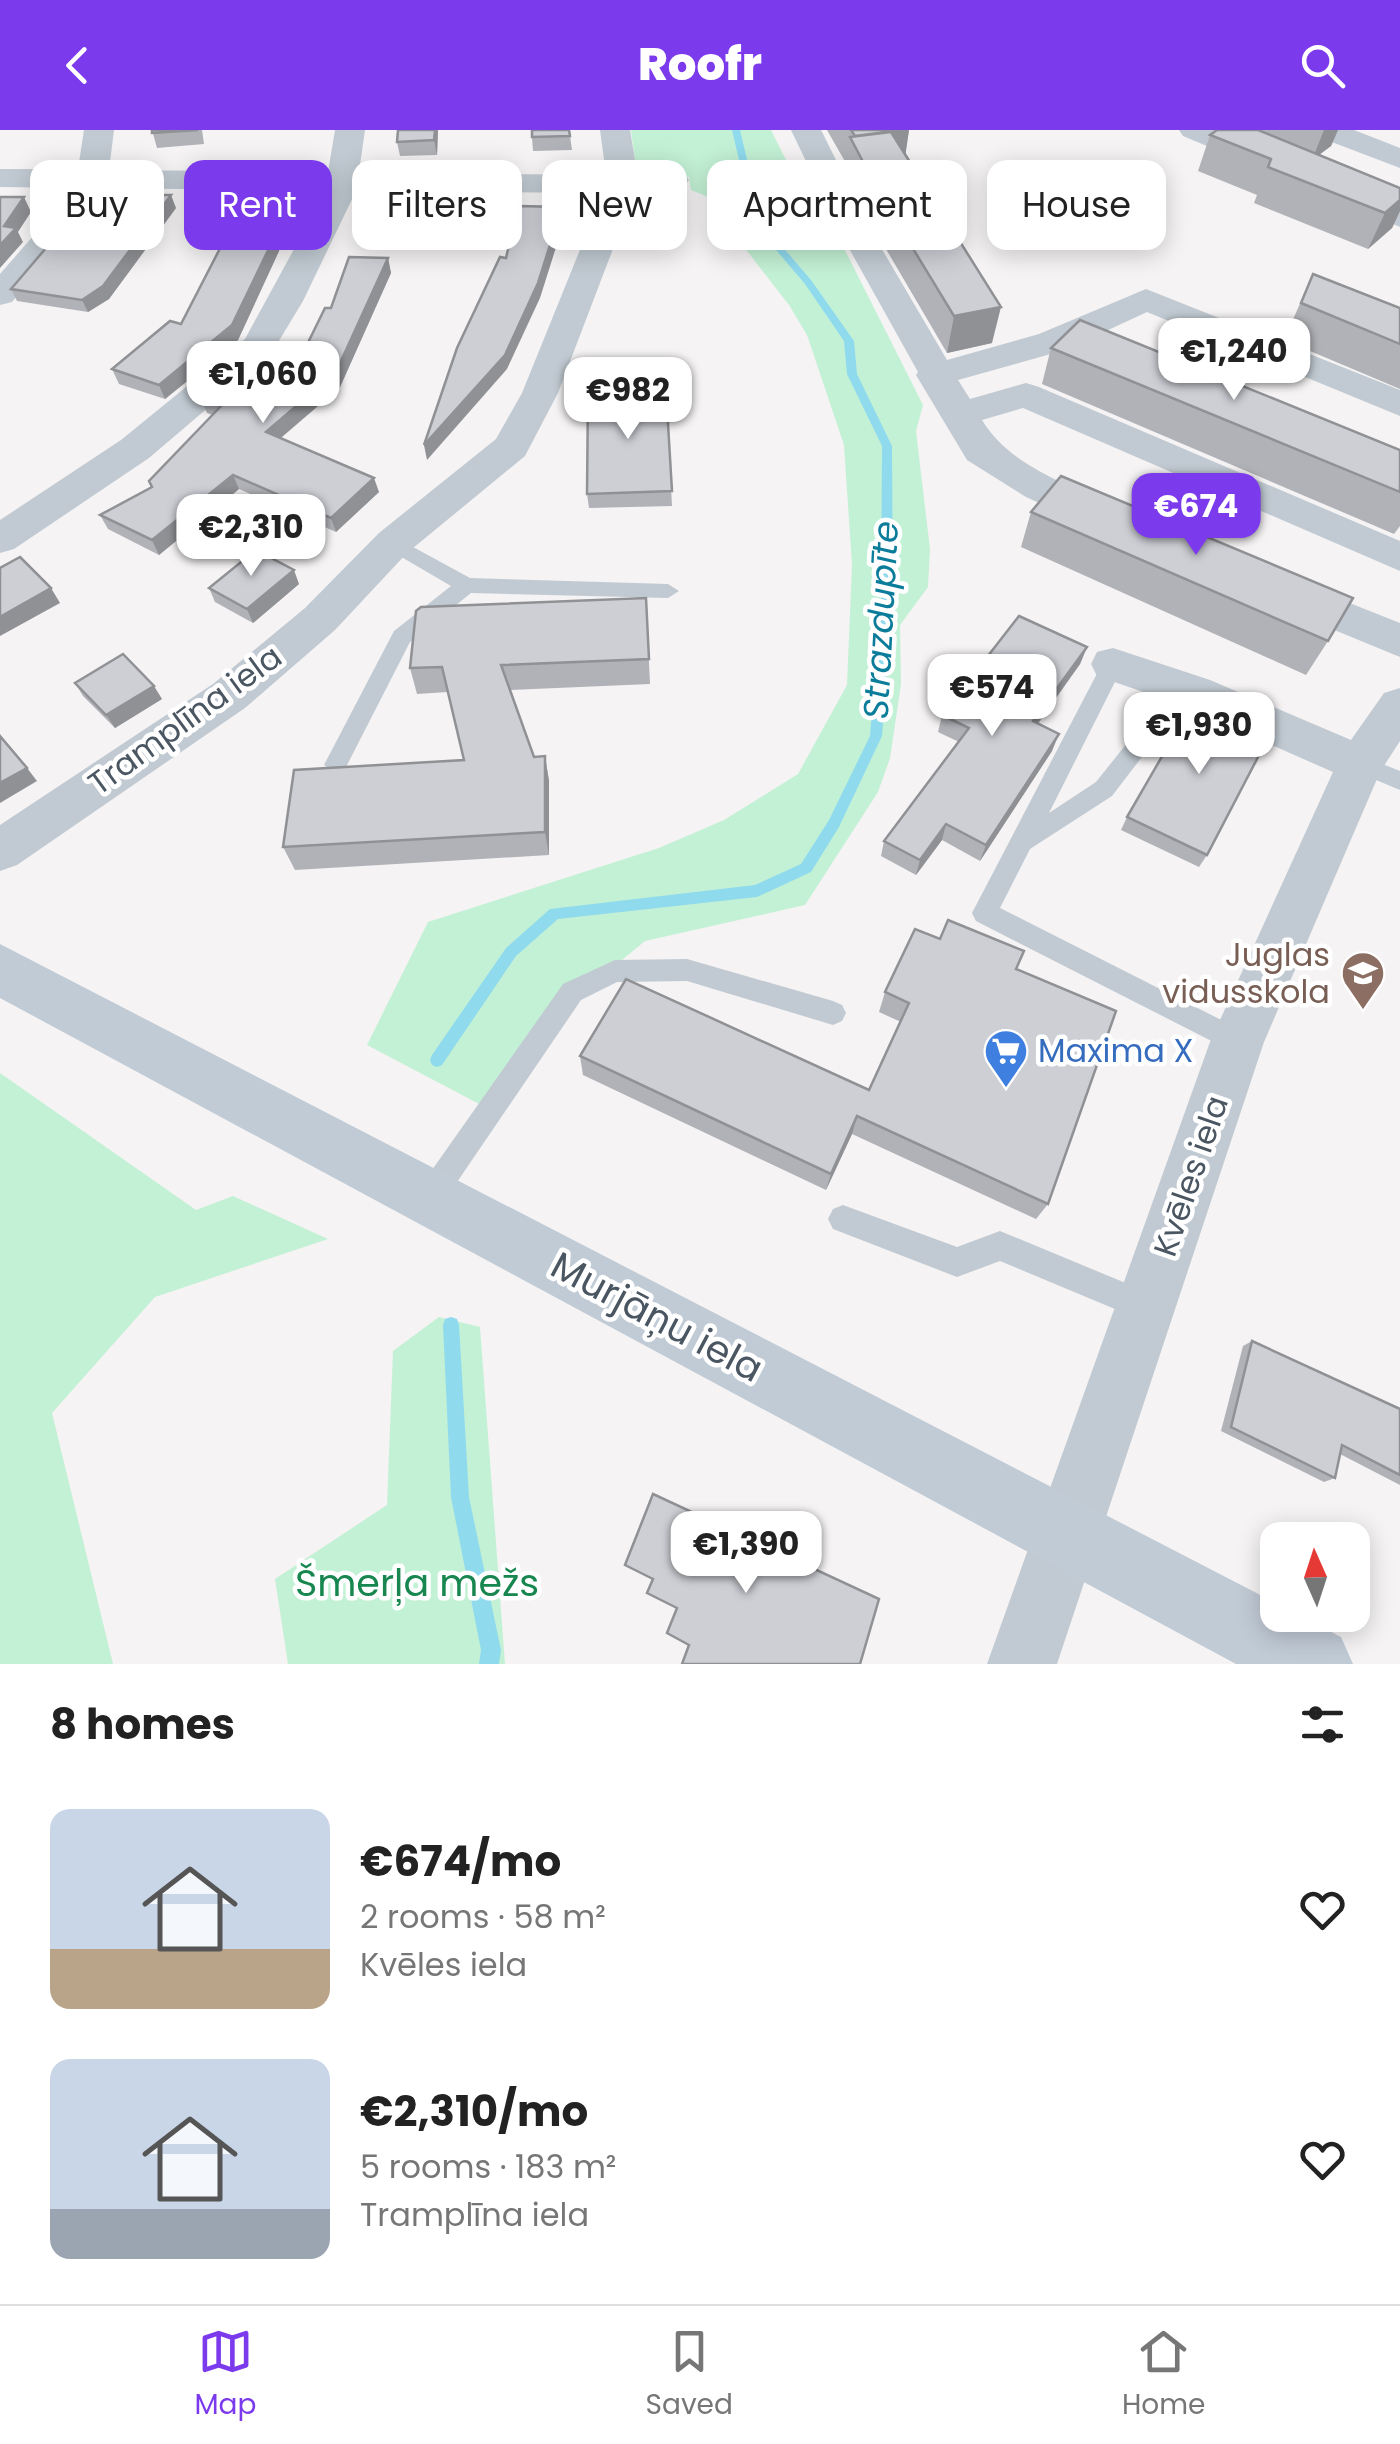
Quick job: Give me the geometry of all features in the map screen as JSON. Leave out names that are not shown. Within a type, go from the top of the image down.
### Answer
[{"type":"street","points":[[95,160],[99,130]]},
{"type":"street","points":[[0,538],[135,449],[258,346],[304,265],[343,182],[350,130]]},
{"type":"street","points":[[615,130],[620,160]]},
{"type":"street","points":[[806,130],[857,234],[934,375],[981,451],[1025,479],[1144,533]]},
{"type":"street","points":[[1194,130],[1310,175],[1338,192],[1400,217]]},
{"type":"street","points":[[1310,175],[1341,136],[1400,159]]},
{"type":"street","points":[[0,178],[30,178]]},
{"type":"street","points":[[164,178],[542,184]]},
{"type":"street","points":[[0,295],[42,250]]},
{"type":"street","name":"Tramplīna iela","points":[[0,851],[229,696],[320,619],[393,542],[510,446],[540,393],[596,250]]},
{"type":"street","points":[[934,375],[1052,342],[1146,299],[1400,404]]},
{"type":"street","points":[[958,414],[1026,395],[1400,557]]},
{"type":"street","points":[[1250,577],[1400,641]]},
{"type":"street","points":[[1113,664],[1183,689],[1380,772]]},
{"type":"street","name":"Kvēles iela","points":[[1022,1664],[1238,1042],[1380,772],[1400,705]]},
{"type":"street","name":"Murjāņu iela","points":[[0,970],[1314,1664]]},
{"type":"lane","points":[[393,542],[466,585],[668,591]]},
{"type":"lane","points":[[336,765],[402,637],[466,585]]},
{"type":"lane","points":[[1113,664],[985,912],[1238,1042]]},
{"type":"lane","points":[[1020,844],[1104,789],[1183,689]]},
{"type":"lane","points":[[430,1197],[572,992],[615,971],[688,970],[833,1013]]},
{"type":"lane","points":[[843,1219],[957,1262],[1000,1246],[1146,1307]]},
{"type":"green space","points":[[631,130],[771,130],[786,160],[707,160],[707,196],[691,190],[687,160],[635,160]]},
{"type":"green space","points":[[746,250],[845,250],[923,405],[916,431],[930,549],[928,587],[900,625],[901,684],[890,758],[878,792],[805,905],[645,941],[565,1007],[483,1106],[367,1045],[428,922],[659,848],[724,820],[798,774],[847,685],[852,565],[844,445],[807,335]]},
{"type":"green space","points":[[0,1073],[196,1210],[233,1196],[328,1239],[155,1297],[52,1413],[113,1664],[0,1664]]},
{"type":"green space","name":"Šmerļa mežs","points":[[439,1317],[480,1327],[505,1664],[288,1664],[275,1579],[387,1505],[393,1351]]},
{"type":"building","points":[[152,130],[198,130],[152,133]]},
{"type":"building","points":[[398,130],[435,130],[434,140],[397,142]]},
{"type":"building","points":[[532,130],[569,130],[570,136],[532,137]]},
{"type":"building","points":[[851,130],[902,130],[855,136]]},
{"type":"building","points":[[1217,130],[1258,130],[1400,188],[1400,200],[1385,213],[1268,167],[1271,159],[1210,135]]},
{"type":"building","points":[[891,132],[909,160],[862,160],[850,137]]},
{"type":"building","points":[[0,197],[24,197],[4,226],[16,228],[0,245]]},
{"type":"building","points":[[522,206],[542,207],[542,250],[548,250],[505,355],[424,445],[457,348],[500,257],[506,258],[508,250],[522,250]]},
{"type":"building","points":[[44,250],[130,250],[103,286],[82,300],[11,289]]},
{"type":"building","points":[[219,250],[268,250],[232,325],[159,385],[112,369],[170,321],[181,324]]},
{"type":"building","points":[[914,250],[965,250],[1001,307],[954,316]]},
{"type":"building","points":[[349,257],[388,258],[336,372],[266,432],[374,478],[331,518],[233,475],[152,540],[100,515],[152,487],[149,481],[222,405],[201,399],[260,349],[299,361],[325,308],[331,308]]},
{"type":"building","points":[[1313,274],[1400,308],[1400,344],[1301,303]]},
{"type":"building","points":[[1080,320],[1400,450],[1400,492],[1051,348]]},
{"type":"building","points":[[666,390],[672,491],[587,494],[588,392]]},
{"type":"building","points":[[1061,476],[1353,598],[1328,641],[1031,512]]},
{"type":"building","points":[[256,550],[294,570],[247,609],[209,588]]},
{"type":"building","points":[[20,557],[51,588],[0,617],[0,568]]},
{"type":"building","points":[[646,598],[649,659],[501,665],[534,757],[545,756],[545,832],[283,847],[294,770],[464,760],[442,667],[410,668],[416,611],[421,607]]},
{"type":"building","points":[[1019,616],[1087,647],[1033,721],[1059,734],[986,845],[946,824],[920,860],[884,841],[969,728],[942,715]]},
{"type":"building","points":[[123,654],[154,686],[106,715],[75,683]]},
{"type":"building","points":[[1194,701],[1270,734],[1207,855],[1127,817]]},
{"type":"building","points":[[0,736],[27,768],[0,783]]},
{"type":"building","points":[[948,920],[1024,951],[1016,969],[1116,1011],[1048,1204],[857,1116],[831,1174],[580,1056],[626,979],[869,1090],[909,1003],[885,992],[915,929],[940,939]]},
{"type":"building","points":[[1252,1341],[1400,1409],[1400,1475],[1342,1445],[1335,1478],[1231,1427]]},
{"type":"building","points":[[653,1494],[879,1599],[860,1664],[682,1664],[689,1645],[667,1633],[677,1608],[647,1593],[653,1579],[625,1565]]},
{"type":"waterway","name":"Strazdupīte","points":[[437,1060],[511,952],[555,913],[757,891],[806,868],[834,823],[876,736],[887,600],[887,446],[852,374],[849,341],[808,282],[758,224],[736,130]]},
{"type":"waterway","name":"Strazdupīte","points":[[451,1325],[460,1497],[491,1650],[489,1664]]},
{"type":"place","name":"Juglas vidusskola","points":[[1363,1011]]},
{"type":"place","name":"Maxima X","points":[[1006,1089]]}]
